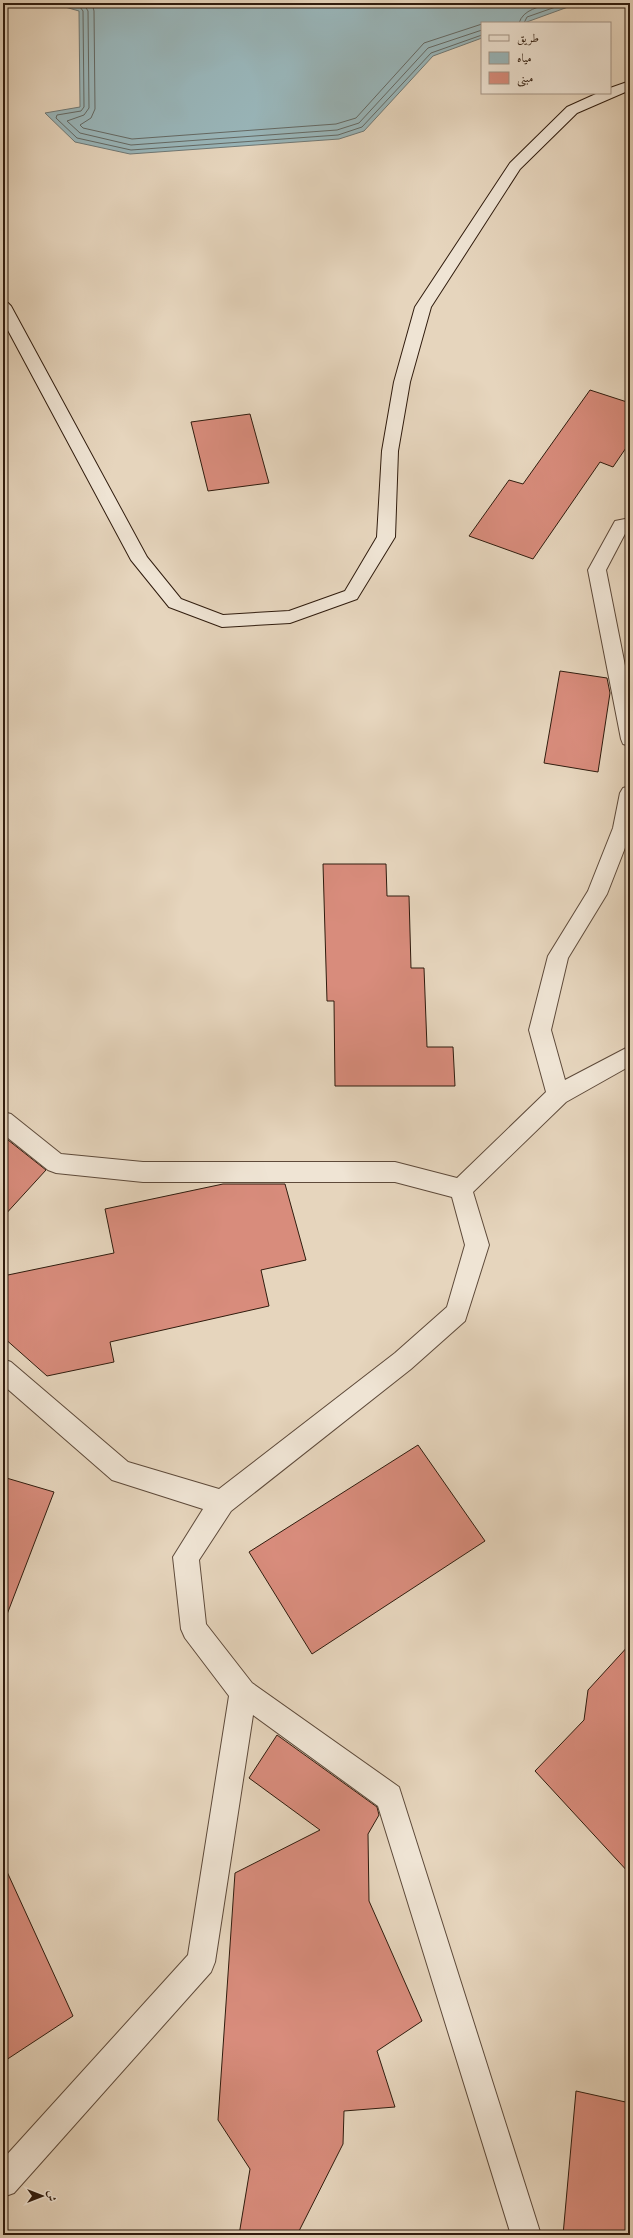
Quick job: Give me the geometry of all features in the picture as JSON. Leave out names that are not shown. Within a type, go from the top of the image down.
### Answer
[{"type":"street","points":[[611,93],[630,85]]},
{"type":"street","points":[[3,306],[140,560],[175,603],[222,620],[290,617],[351,595],[386,537],[390,451],[402,382],[423,307],[515,166],[572,110],[608,94]]},
{"type":"street","points":[[630,524],[621,525],[597,570],[630,738]]},
{"type":"street","points":[[558,1096],[540,1030],[558,956],[597,894],[623,828],[630,793]]},
{"type":"street","points":[[461,1189],[558,1096],[630,1055]]},
{"type":"street","points":[[3,1121],[56,1163],[144,1172],[395,1172],[461,1189]]},
{"type":"street","points":[[461,1189],[477,1245],[457,1313],[403,1361],[222,1502],[186,1557],[194,1629],[243,1692],[388,1797],[526,2235]]},
{"type":"street","points":[[3,1370],[121,1472],[222,1502]]},
{"type":"street","points":[[3,2182],[202,1962],[243,1692]]},
{"type":"water","points":[[51,3],[579,3],[527,22],[481,22],[481,38],[433,56],[364,131],[339,139],[130,154],[75,142],[45,113],[80,107],[79,11]]},
{"type":"building","points":[[590,390],[630,403],[630,442],[613,467],[600,462],[533,559],[469,536],[509,480],[523,484]]},
{"type":"building","points":[[250,414],[269,483],[208,491],[191,422]]},
{"type":"building","points":[[560,671],[607,678],[610,693],[598,772],[544,763]]},
{"type":"building","points":[[323,864],[386,864],[387,896],[409,896],[411,968],[424,968],[427,1047],[453,1047],[455,1086],[335,1086],[334,1001],[327,1001]]},
{"type":"building","points":[[3,1136],[46,1170],[3,1217]]},
{"type":"building","points":[[223,1184],[285,1184],[306,1260],[261,1270],[269,1306],[110,1342],[114,1362],[47,1376],[3,1337],[3,1276],[114,1253],[105,1209]]},
{"type":"building","points":[[418,1445],[485,1541],[312,1654],[249,1552]]},
{"type":"building","points":[[3,1477],[54,1492],[6,1617],[3,1616]]},
{"type":"building","points":[[630,1644],[630,1874],[535,1771],[584,1720],[588,1690]]},
{"type":"building","points":[[277,1735],[377,1807],[379,1815],[368,1834],[369,1901],[422,2021],[377,2051],[395,2107],[344,2111],[343,2144],[297,2235],[239,2235],[250,2169],[218,2120],[235,1873],[320,1830],[249,1778]]},
{"type":"building","points":[[3,1863],[73,2016],[3,2062]]},
{"type":"building","points":[[576,2091],[630,2103],[630,2235],[563,2235]]}]
